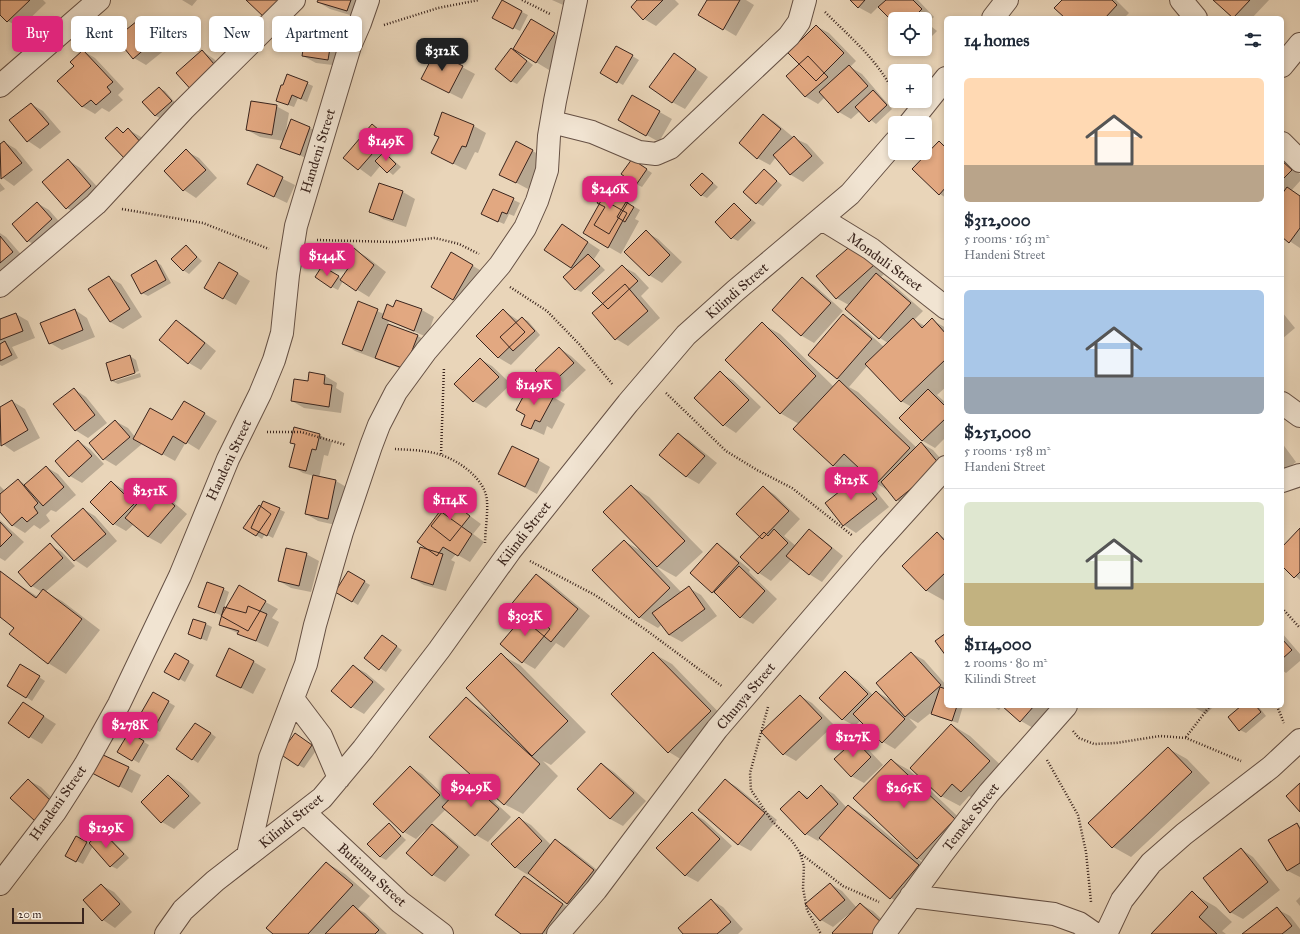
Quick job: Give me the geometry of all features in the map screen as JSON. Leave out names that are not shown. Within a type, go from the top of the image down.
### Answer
[{"type":"street","points":[[0,86],[99,0]]},
{"type":"street","points":[[0,286],[96,204],[183,110],[294,0]]},
{"type":"street","name":"Handeni Street","points":[[0,884],[55,812],[85,765],[119,704],[180,576],[217,485],[260,394],[274,360],[282,333],[288,275],[296,226],[324,128],[350,46],[368,0]]},
{"type":"street","points":[[248,855],[270,758],[306,664],[315,625],[342,532],[371,446],[396,392],[426,351],[496,270],[525,228],[538,201],[547,170],[552,122],[576,0]]},
{"type":"street","points":[[552,122],[592,132],[639,152],[656,154],[670,148],[789,36],[800,22],[805,0]]},
{"type":"street","points":[[995,16],[1007,0]]},
{"type":"street","points":[[1181,0],[1194,16]]},
{"type":"street","points":[[1284,64],[1300,44]]},
{"type":"street","points":[[916,116],[944,80]]},
{"type":"street","points":[[1284,145],[1300,161]]},
{"type":"street","name":"Kilindi Street","points":[[166,934],[184,910],[215,881],[322,798],[363,749],[439,650],[494,571],[628,404],[686,335],[850,194],[888,150]]},
{"type":"street","name":"Monduli Street","points":[[822,219],[871,249],[944,306]]},
{"type":"street","points":[[1284,404],[1300,416]]},
{"type":"street","name":"Chunya Street","points":[[558,934],[596,890],[682,774],[742,700],[871,550],[944,469]]},
{"type":"street","points":[[1284,480],[1300,475]]},
{"type":"street","points":[[293,699],[321,736],[339,778]]},
{"type":"street","name":"Temeke Street","points":[[884,934],[989,793],[1062,710]]},
{"type":"street","points":[[906,903],[1054,914],[1079,923],[1098,934],[1151,863],[1184,834],[1270,767],[1300,740]]},
{"type":"street","name":"Butiama Street","points":[[304,812],[400,902],[442,934]]},
{"type":"path","points":[[382,26],[438,8],[479,0]]},
{"type":"path","points":[[522,0],[572,25]]},
{"type":"path","points":[[824,11],[870,56],[888,81]]},
{"type":"path","points":[[96,204],[211,226],[263,245],[270,250],[288,275]]},
{"type":"path","points":[[294,239],[394,242],[436,238],[459,244],[496,270],[547,311],[579,344],[628,404]]},
{"type":"path","points":[[441,454],[445,329]]},
{"type":"path","points":[[650,378],[726,451],[757,470],[792,488],[871,550]]},
{"type":"path","points":[[241,433],[301,432],[347,446],[371,446],[441,454],[456,461],[473,474],[484,490],[487,501],[485,545],[494,571]]},
{"type":"path","points":[[510,551],[595,595],[742,700]]},
{"type":"path","points":[[1284,610],[1300,628]]},
{"type":"path","points":[[770,702],[750,773],[751,790],[772,821],[792,841],[800,853],[804,866],[804,888],[807,910],[821,934]]},
{"type":"path","points":[[1186,738],[1208,708]]},
{"type":"path","points":[[1062,710],[1079,738],[1094,744],[1116,743],[1160,736],[1186,738],[1238,760],[1270,767]]},
{"type":"path","points":[[1036,740],[1078,815],[1086,852],[1098,934]]},
{"type":"path","points":[[800,853],[843,886],[906,903]]},
{"type":"building","points":[[0,0],[30,0],[7,22],[0,15]]},
{"type":"building","points":[[246,0],[283,0],[266,19]]},
{"type":"building","points":[[318,0],[351,0],[347,11],[317,2]]},
{"type":"building","points":[[502,0],[522,11],[513,29],[492,18]]},
{"type":"building","points":[[637,0],[663,0],[643,20],[631,7]]},
{"type":"building","points":[[707,0],[740,0],[723,30],[698,15]]},
{"type":"building","points":[[850,0],[865,0],[858,8]]},
{"type":"building","points":[[886,0],[913,0],[922,9],[919,12],[888,12],[888,17],[878,7]]},
{"type":"building","points":[[1062,0],[1112,0],[1117,5],[1107,16],[1063,16],[1054,8]]},
{"type":"building","points":[[1213,0],[1250,0],[1235,16],[1231,16]]},
{"type":"building","points":[[531,19],[555,33],[536,63],[513,49]]},
{"type":"building","points":[[135,23],[135,52],[141,52],[133,59],[127,52],[127,29]]},
{"type":"building","points":[[816,25],[844,53],[816,81],[788,53]]},
{"type":"building","points":[[616,46],[633,55],[617,83],[600,73]]},
{"type":"building","points":[[511,48],[527,61],[511,82],[495,69]]},
{"type":"building","points":[[202,50],[220,71],[194,93],[176,73]]},
{"type":"building","points":[[81,52],[85,52],[113,82],[107,87],[111,92],[96,105],[91,100],[82,107],[57,81],[74,66],[70,62]]},
{"type":"building","points":[[303,52],[329,52],[328,60],[302,56]]},
{"type":"building","points":[[435,52],[463,66],[449,93],[421,79]]},
{"type":"building","points":[[674,53],[696,69],[672,103],[649,87]]},
{"type":"building","points":[[808,56],[828,77],[805,97],[786,76]]},
{"type":"building","points":[[849,65],[868,86],[838,113],[819,92]]},
{"type":"building","points":[[287,74],[308,82],[301,99],[292,95],[288,105],[276,101],[281,85],[283,85]]},
{"type":"building","points":[[159,87],[172,101],[155,116],[142,102]]},
{"type":"building","points":[[873,90],[887,105],[869,122],[855,107]]},
{"type":"building","points":[[632,95],[660,111],[646,136],[618,120]]},
{"type":"building","points":[[251,101],[277,105],[272,135],[246,130]]},
{"type":"building","points":[[31,103],[49,124],[27,142],[9,120]]},
{"type":"building","points":[[442,112],[474,125],[466,147],[462,146],[453,164],[431,153],[439,137],[434,135]]},
{"type":"building","points":[[763,114],[781,129],[757,159],[739,143]]},
{"type":"building","points":[[291,119],[310,127],[300,155],[280,148]]},
{"type":"building","points":[[372,124],[387,137],[358,170],[343,158]]},
{"type":"building","points":[[117,127],[123,133],[128,128],[142,144],[127,161],[105,138]]},
{"type":"building","points":[[794,136],[812,156],[790,175],[773,155]]},
{"type":"building","points":[[4,141],[22,163],[1,179],[0,144]]},
{"type":"building","points":[[516,141],[533,150],[516,183],[499,175]]},
{"type":"building","points":[[939,141],[944,146],[944,189],[939,195],[912,169],[921,160],[932,160],[932,148]]},
{"type":"building","points":[[186,149],[206,170],[183,191],[164,171]]},
{"type":"building","points":[[384,152],[396,164],[387,173],[375,161]]},
{"type":"building","points":[[68,159],[91,186],[66,209],[42,182]]},
{"type":"building","points":[[632,159],[647,169],[636,185],[621,174]]},
{"type":"building","points":[[1284,163],[1292,170],[1284,178]]},
{"type":"building","points":[[257,164],[283,177],[274,197],[247,184]]},
{"type":"building","points":[[764,169],[777,181],[756,204],[743,192]]},
{"type":"building","points":[[702,173],[713,183],[701,196],[690,185]]},
{"type":"building","points":[[379,183],[403,191],[393,220],[369,212]]},
{"type":"building","points":[[1287,187],[1300,196],[1300,228],[1289,243],[1284,239],[1284,191]]},
{"type":"building","points":[[606,188],[628,202],[609,234],[594,225],[605,207],[597,203]]},
{"type":"building","points":[[493,189],[514,198],[507,214],[502,212],[498,222],[481,214]]},
{"type":"building","points":[[602,199],[627,213],[608,248],[583,233]]},
{"type":"building","points":[[37,202],[52,219],[27,242],[12,224]]},
{"type":"building","points":[[626,202],[634,207],[625,222],[617,217]]},
{"type":"building","points":[[734,203],[751,220],[731,239],[715,222]]},
{"type":"building","points":[[562,224],[588,242],[571,268],[544,250]]},
{"type":"building","points":[[646,230],[670,255],[649,276],[624,252]]},
{"type":"building","points":[[0,236],[13,252],[0,263]]},
{"type":"building","points":[[854,243],[874,265],[836,299],[816,276]]},
{"type":"building","points":[[186,245],[197,257],[183,271],[171,259]]},
{"type":"building","points":[[354,248],[374,265],[356,291],[340,280],[349,267],[344,263]]},
{"type":"building","points":[[451,252],[473,265],[453,300],[431,287]]},
{"type":"building","points":[[588,254],[600,266],[575,290],[563,277]]},
{"type":"building","points":[[156,260],[166,280],[141,294],[131,275]]},
{"type":"building","points":[[219,262],[238,273],[223,299],[204,288]]},
{"type":"building","points":[[622,265],[638,281],[608,309],[592,293]]},
{"type":"building","points":[[322,266],[339,276],[331,288],[315,277]]},
{"type":"building","points":[[876,273],[911,303],[879,339],[845,309]]},
{"type":"building","points":[[109,276],[130,309],[110,322],[88,289]]},
{"type":"building","points":[[802,277],[831,303],[801,336],[772,310]]},
{"type":"building","points":[[625,284],[648,311],[615,340],[592,313]]},
{"type":"building","points":[[396,300],[422,309],[414,331],[382,318],[387,304],[393,307]]},
{"type":"building","points":[[358,301],[378,309],[362,351],[342,344]]},
{"type":"building","points":[[75,309],[83,330],[49,344],[40,323]]},
{"type":"building","points":[[503,309],[525,332],[498,358],[476,336]]},
{"type":"building","points":[[16,313],[23,331],[0,340],[0,319]]},
{"type":"building","points":[[843,314],[872,339],[837,379],[808,355]]},
{"type":"building","points":[[522,317],[535,331],[513,351],[500,337]]},
{"type":"building","points":[[913,318],[922,328],[932,318],[944,332],[944,361],[901,402],[865,364]]},
{"type":"building","points":[[176,320],[205,343],[188,364],[159,340]]},
{"type":"building","points":[[762,322],[816,376],[780,414],[725,360]]},
{"type":"building","points":[[388,324],[418,335],[405,369],[375,358]]},
{"type":"building","points":[[5,341],[12,355],[0,361],[0,344]]},
{"type":"building","points":[[559,347],[574,363],[550,385],[547,382],[540,388],[530,378],[537,372],[535,370]]},
{"type":"building","points":[[130,355],[135,373],[111,381],[106,363]]},
{"type":"building","points":[[480,358],[499,377],[473,402],[454,384]]},
{"type":"building","points":[[720,371],[749,400],[723,426],[694,398]]},
{"type":"building","points":[[309,372],[325,375],[324,384],[332,385],[329,407],[291,401],[294,379],[308,381]]},
{"type":"building","points":[[839,380],[910,448],[876,484],[844,454],[833,466],[793,429]]},
{"type":"building","points":[[530,384],[554,396],[540,422],[535,420],[531,429],[521,425],[525,415],[516,410]]},
{"type":"building","points":[[74,388],[95,415],[75,431],[53,404]]},
{"type":"building","points":[[928,389],[944,405],[944,420],[922,441],[899,418]]},
{"type":"building","points":[[12,400],[28,430],[1,446],[0,407]]},
{"type":"building","points":[[184,401],[205,413],[186,444],[173,436],[162,455],[133,439],[150,408],[172,420]]},
{"type":"building","points":[[115,420],[130,437],[103,460],[89,443]]},
{"type":"building","points":[[294,427],[320,434],[316,450],[312,449],[306,471],[289,467],[295,444],[290,443]]},
{"type":"building","points":[[678,433],[705,456],[686,477],[659,455]]},
{"type":"building","points":[[78,440],[92,456],[69,477],[55,461]]},
{"type":"building","points":[[921,442],[940,465],[896,501],[881,482]]},
{"type":"building","points":[[512,446],[539,459],[525,487],[498,474]]},
{"type":"building","points":[[46,466],[64,487],[43,506],[24,485]]},
{"type":"building","points":[[313,475],[336,480],[328,519],[305,514]]},
{"type":"building","points":[[859,476],[877,499],[843,526],[825,503]]},
{"type":"building","points":[[18,479],[38,503],[34,507],[38,513],[27,522],[22,517],[12,526],[0,512],[0,494]]},
{"type":"building","points":[[111,481],[134,504],[113,525],[90,502]]},
{"type":"building","points":[[631,485],[685,541],[657,567],[603,512]]},
{"type":"building","points":[[152,486],[175,506],[148,537],[125,518]]},
{"type":"building","points":[[763,486],[789,511],[762,539],[736,514]]},
{"type":"building","points":[[263,501],[280,508],[267,536],[251,528]]},
{"type":"building","points":[[451,501],[470,516],[450,541],[431,526]]},
{"type":"building","points":[[259,505],[271,514],[256,536],[243,528]]},
{"type":"building","points":[[83,508],[106,534],[74,561],[51,536]]},
{"type":"building","points":[[440,511],[472,534],[458,556],[443,547],[437,556],[417,542]]},
{"type":"building","points":[[0,522],[12,535],[0,547]]},
{"type":"building","points":[[1300,528],[1300,572],[1294,578],[1284,568],[1284,545]]},
{"type":"building","points":[[774,529],[788,543],[758,574],[740,557],[764,532],[768,536]]},
{"type":"building","points":[[809,529],[832,548],[809,575],[786,556]]},
{"type":"building","points":[[937,532],[944,540],[944,574],[926,591],[902,566]]},
{"type":"building","points":[[624,540],[670,588],[639,618],[592,570]]},
{"type":"building","points":[[50,543],[63,558],[31,587],[18,572]]},
{"type":"building","points":[[717,543],[739,563],[712,593],[690,573]]},
{"type":"building","points":[[420,547],[443,554],[433,585],[411,578]]},
{"type":"building","points":[[286,548],[307,553],[299,586],[278,581]]},
{"type":"building","points":[[739,566],[765,591],[740,618],[714,592]]},
{"type":"building","points":[[0,571],[36,598],[43,589],[82,619],[48,664],[9,634],[14,628],[0,617]]},
{"type":"building","points":[[348,571],[365,581],[352,602],[335,592]]},
{"type":"building","points":[[536,574],[578,609],[551,642],[509,607]]},
{"type":"building","points":[[207,582],[224,588],[215,613],[198,607]]},
{"type":"building","points":[[239,585],[266,601],[248,631],[221,616]]},
{"type":"building","points":[[689,586],[705,609],[669,635],[652,613]]},
{"type":"building","points":[[248,606],[267,614],[256,641],[237,634],[239,631],[219,625],[224,607],[246,613]]},
{"type":"building","points":[[528,611],[550,629],[522,663],[500,644]]},
{"type":"building","points":[[193,619],[206,623],[201,639],[188,634]]},
{"type":"building","points":[[944,634],[944,653],[935,641]]},
{"type":"building","points":[[382,635],[397,646],[379,670],[364,658]]},
{"type":"building","points":[[1284,641],[1292,650],[1284,657]]},
{"type":"building","points":[[229,648],[254,661],[241,688],[216,676]]},
{"type":"building","points":[[653,652],[711,711],[668,753],[611,694]]},
{"type":"building","points":[[911,652],[941,685],[905,717],[876,683]]},
{"type":"building","points":[[175,653],[189,661],[179,680],[164,672]]},
{"type":"building","points":[[501,653],[568,721],[532,756],[466,688]]},
{"type":"building","points":[[20,664],[40,676],[26,698],[7,686]]},
{"type":"building","points":[[353,665],[373,682],[351,708],[331,691]]},
{"type":"building","points":[[845,671],[868,694],[842,720],[819,698]]},
{"type":"building","points":[[940,687],[944,688],[944,708],[956,708],[952,721],[931,714]]},
{"type":"building","points":[[876,691],[905,719],[882,743],[853,714]]},
{"type":"building","points":[[153,692],[169,701],[153,730],[137,720]]},
{"type":"building","points":[[800,695],[822,718],[783,755],[761,732]]},
{"type":"building","points":[[466,697],[540,764],[504,805],[429,737]]},
{"type":"building","points":[[23,702],[44,716],[29,738],[8,723]]},
{"type":"building","points":[[1004,708],[1032,708],[1020,722]]},
{"type":"building","points":[[1239,708],[1258,708],[1261,712],[1239,731],[1228,717]]},
{"type":"building","points":[[195,723],[211,733],[192,760],[176,749]]},
{"type":"building","points":[[951,724],[990,761],[961,792],[952,784],[941,797],[910,768]]},
{"type":"building","points":[[129,732],[144,741],[132,761],[117,752]]},
{"type":"building","points":[[295,733],[312,745],[298,766],[280,754]]},
{"type":"building","points":[[855,740],[871,757],[851,777],[834,759]]},
{"type":"building","points":[[1168,747],[1192,772],[1112,848],[1088,823]]},
{"type":"building","points":[[101,754],[129,767],[119,787],[92,773]]},
{"type":"building","points":[[891,759],[955,819],[917,859],[853,798]]},
{"type":"building","points":[[601,763],[634,793],[610,819],[577,789]]},
{"type":"building","points":[[410,766],[440,795],[403,833],[373,804]]},
{"type":"building","points":[[168,775],[189,796],[161,823],[141,802]]},
{"type":"building","points":[[28,779],[53,803],[35,821],[10,798]]},
{"type":"building","points":[[725,779],[765,813],[738,845],[698,810]]},
{"type":"building","points":[[467,780],[499,809],[475,836],[442,807]]},
{"type":"building","points":[[1300,783],[1300,812],[1286,796]]},
{"type":"building","points":[[821,785],[838,804],[805,835],[780,809],[799,791],[807,799]]},
{"type":"building","points":[[848,805],[919,865],[890,899],[819,838]]},
{"type":"building","points":[[692,812],[720,839],[685,876],[656,848]]},
{"type":"building","points":[[519,817],[542,841],[515,868],[491,844]]},
{"type":"building","points":[[389,823],[401,836],[380,857],[367,844]]},
{"type":"building","points":[[1297,823],[1300,829],[1300,863],[1287,871],[1268,840]]},
{"type":"building","points":[[432,824],[458,847],[432,876],[406,853]]},
{"type":"building","points":[[102,831],[124,854],[110,867],[89,843]]},
{"type":"building","points":[[76,836],[87,842],[76,862],[65,856]]},
{"type":"building","points":[[555,839],[594,870],[567,904],[528,873]]},
{"type":"building","points":[[1241,848],[1268,882],[1230,913],[1203,878]]},
{"type":"building","points":[[326,862],[353,885],[308,934],[273,934],[266,928]]},
{"type":"building","points":[[524,876],[563,904],[542,934],[521,934],[495,915]]},
{"type":"building","points":[[830,883],[845,900],[820,921],[805,904]]},
{"type":"building","points":[[101,884],[120,904],[102,921],[83,900]]},
{"type":"building","points":[[1192,891],[1208,907],[1199,917],[1217,934],[1151,934]]},
{"type":"building","points":[[711,899],[731,922],[717,934],[683,934],[678,928]]},
{"type":"building","points":[[860,903],[883,924],[874,934],[833,934],[832,933]]},
{"type":"building","points":[[353,905],[379,930],[375,934],[325,934]]},
{"type":"building","points":[[1277,907],[1292,926],[1282,934],[1242,934]]}]
